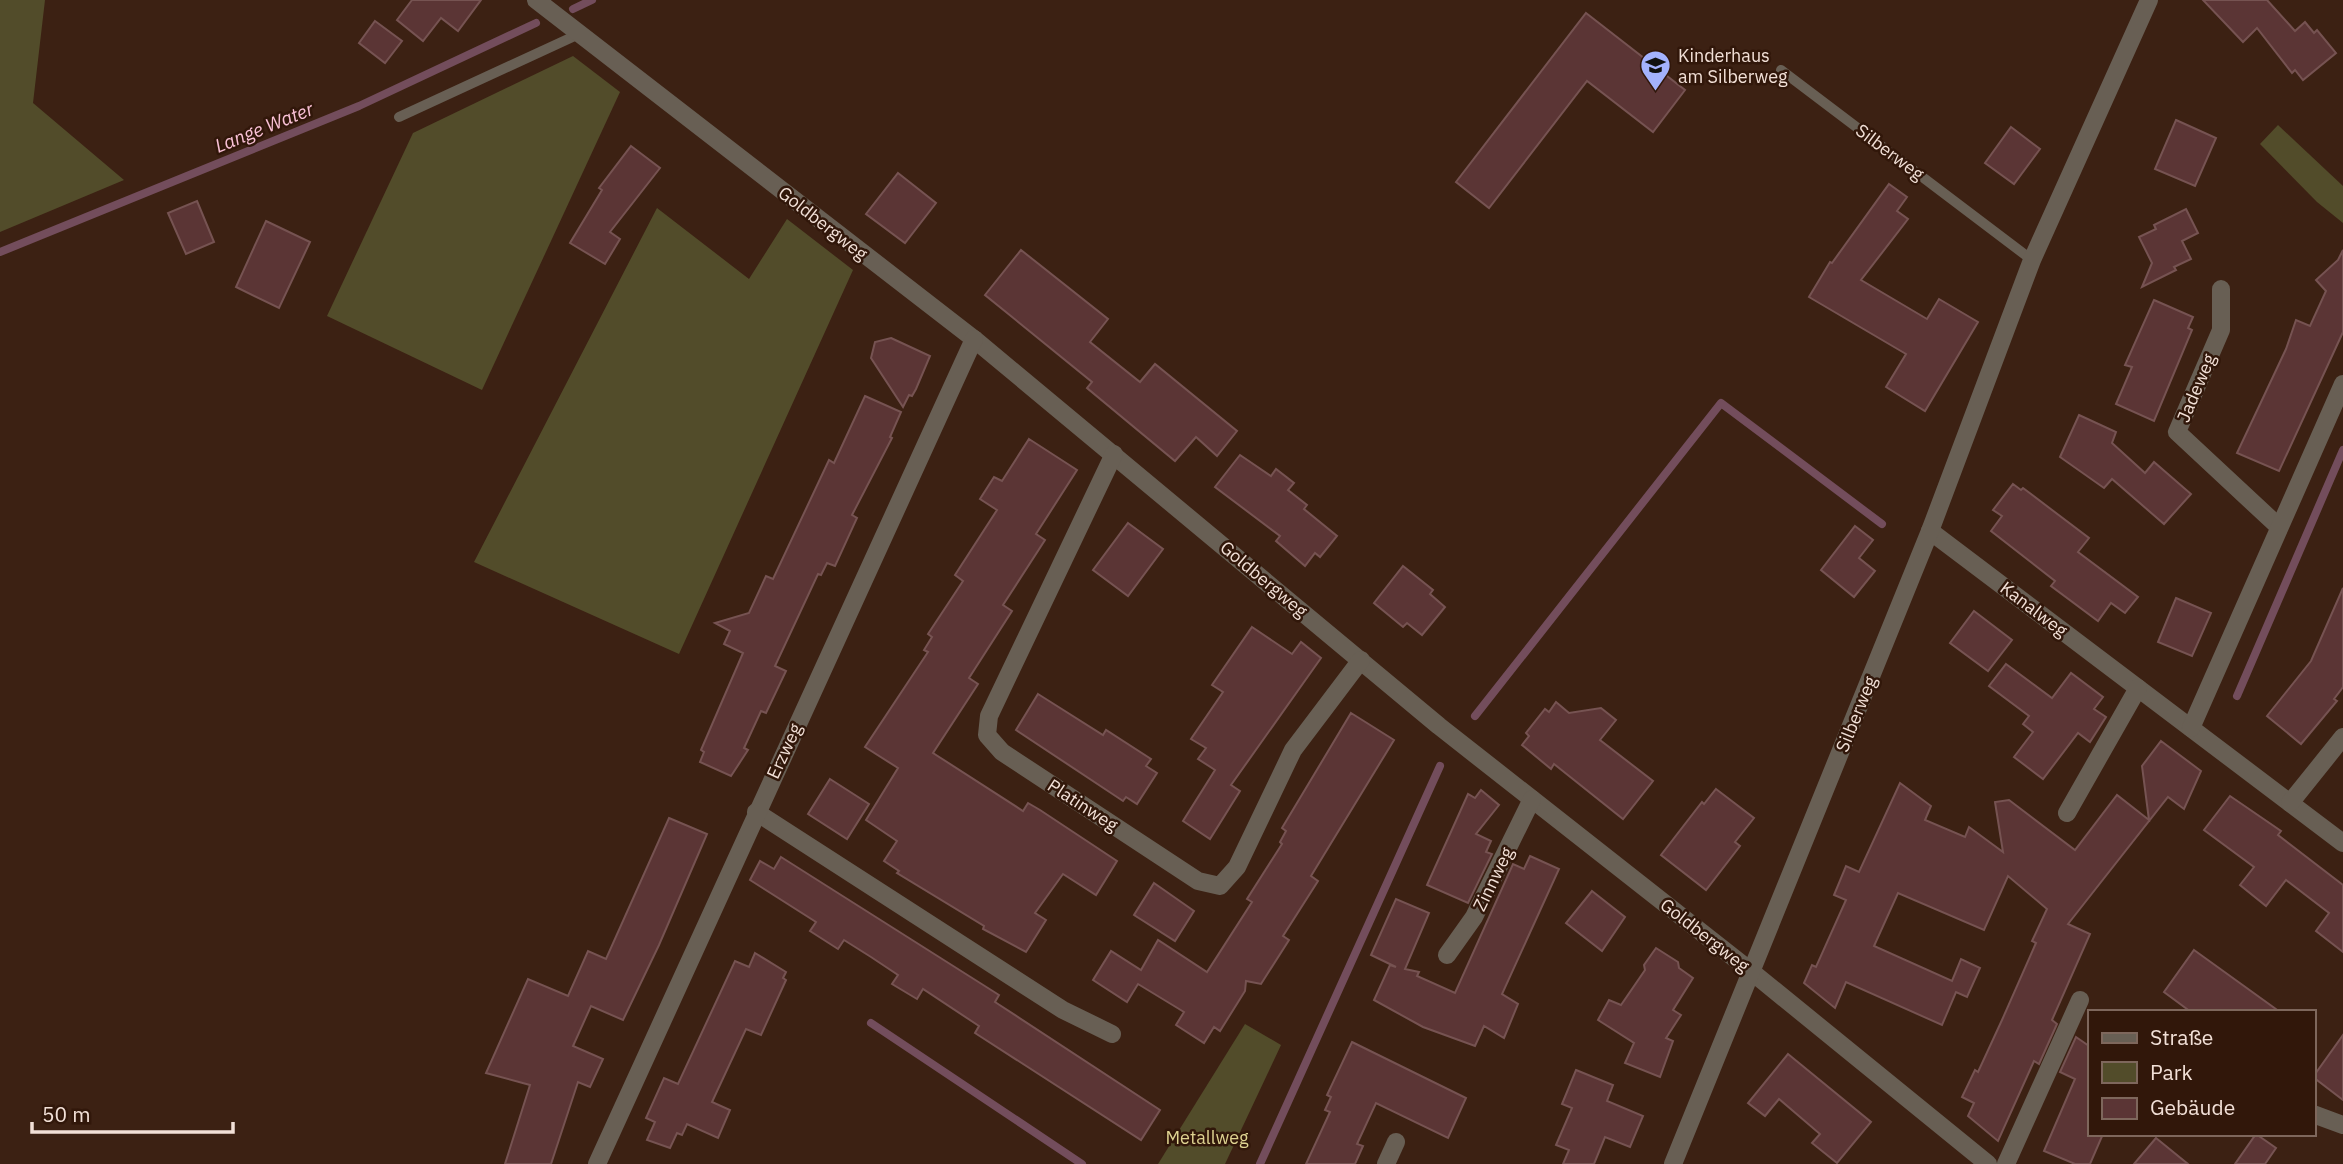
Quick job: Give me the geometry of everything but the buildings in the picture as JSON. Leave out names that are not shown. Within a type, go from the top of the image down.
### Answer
[{"type":"street","name":"Goldbergweg","points":[[536,0],[974,339],[1361,660],[1988,1164]]},
{"type":"street","name":"Silberweg","points":[[1673,1164],[1930,531],[2032,260],[2150,0]]},
{"type":"street","name":"Jadeweg","points":[[2221,289],[2221,330],[2177,432],[2279,527]]},
{"type":"street","name":"Erzweg","points":[[597,1164],[974,339]]},
{"type":"street","points":[[2192,728],[2343,384]]},
{"type":"street","name":"Platinweg","points":[[1114,454],[989,716],[987,734],[1002,752],[1198,881],[1220,886],[1237,867],[1293,750],[1361,660]]},
{"type":"street","name":"Kanalweg","points":[[1930,531],[2343,843]]},
{"type":"street","points":[[2067,813],[2138,688]]},
{"type":"street","points":[[2290,803],[2343,737]]},
{"type":"street","name":"Zinnweg","points":[[1447,955],[1474,917],[1532,799]]},
{"type":"street","points":[[756,812],[1063,1010],[1112,1034]]},
{"type":"street","points":[[2006,1164],[2080,1000]]},
{"type":"street","points":[[2315,1115],[2343,1125]]},
{"type":"street","points":[[1386,1164],[1396,1142]]},
{"type":"lane","points":[[399,117],[579,34]]},
{"type":"lane","name":"Silberweg","points":[[1781,70],[2032,260]]},
{"type":"green space","points":[[0,0],[45,0],[33,103],[124,180],[0,232]]},
{"type":"green space","points":[[573,56],[620,92],[482,390],[327,316],[413,133]]},
{"type":"green space","points":[[2278,125],[2343,186],[2343,223],[2317,202],[2260,144]]},
{"type":"green space","points":[[657,208],[749,279],[787,219],[853,270],[679,654],[474,562]]},
{"type":"green space","name":"Metallweg","points":[[1245,1024],[1281,1045],[1225,1164],[1158,1164]]},
{"type":"waterway","name":"Lange Water","points":[[573,9],[592,0]]},
{"type":"waterway","name":"Lange Water","points":[[0,252],[359,106],[536,23]]},
{"type":"waterway","points":[[1475,716],[1721,403],[1882,524]]},
{"type":"waterway","points":[[2237,696],[2343,450]]},
{"type":"waterway","points":[[1260,1164],[1440,766]]},
{"type":"waterway","points":[[871,1023],[1082,1164]]},
{"type":"place","name":"Kinderhaus am Silberweg","points":[[1655,92]]}]
